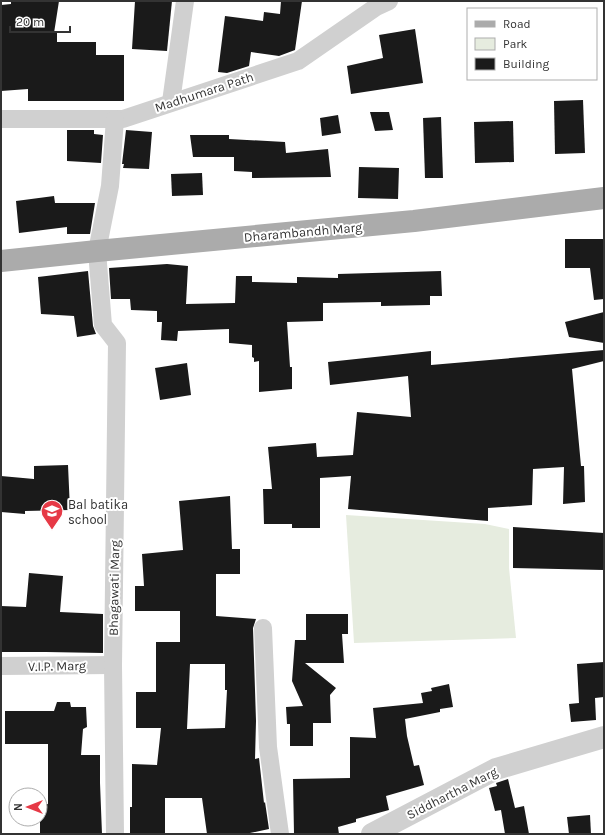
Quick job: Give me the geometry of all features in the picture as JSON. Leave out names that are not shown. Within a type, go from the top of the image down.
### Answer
[{"type":"main road","name":"Dharambandh Marg","points":[[1,261],[414,221],[604,198]]},
{"type":"street","points":[[171,102],[185,1]]},
{"type":"street","name":"Madhumara Path","points":[[1,120],[124,119],[171,102],[298,61],[376,7],[389,1]]},
{"type":"street","name":"Bhagawati Marg","points":[[115,834],[113,665],[117,343],[103,325],[97,251],[110,186],[116,119]]},
{"type":"street","points":[[264,628],[268,747],[280,834]]},
{"type":"street","name":"V.I.P. Marg","points":[[1,666],[113,665]]},
{"type":"street","name":"Siddhartha Marg","points":[[372,834],[496,769],[604,737]]},
{"type":"green space","points":[[346,515],[485,524],[509,529],[509,568],[516,638],[354,643]]},
{"type":"building","points":[[11,1],[59,1],[54,33],[57,33],[57,42],[96,42],[96,55],[124,55],[124,101],[28,101],[28,89],[1,91],[1,5],[11,4]]},
{"type":"building","points":[[135,1],[172,1],[167,51],[132,49]]},
{"type":"building","points":[[281,1],[302,1],[295,50],[279,56],[251,52],[249,66],[227,73],[218,72],[225,16],[263,21],[264,12],[280,14]]},
{"type":"building","points":[[415,29],[423,83],[351,94],[347,66],[383,58],[379,35]]},
{"type":"building","points":[[583,100],[585,153],[555,154],[554,101]]},
{"type":"building","points":[[370,112],[389,112],[393,130],[375,131]]},
{"type":"building","points":[[338,115],[341,133],[322,136],[320,118]]},
{"type":"building","points":[[441,117],[443,178],[425,178],[423,118]]},
{"type":"building","points":[[513,121],[514,162],[475,163],[474,122]]},
{"type":"building","points":[[67,130],[94,130],[94,134],[103,135],[101,163],[67,161]]},
{"type":"building","points":[[126,130],[152,132],[149,169],[123,168],[124,164],[122,164]]},
{"type":"building","points":[[190,135],[229,135],[229,139],[285,142],[286,153],[328,149],[331,177],[252,178],[252,172],[234,171],[234,157],[193,157]]},
{"type":"building","points":[[359,167],[399,168],[398,199],[358,198]]},
{"type":"building","points":[[202,173],[203,195],[172,196],[171,174]]},
{"type":"building","points":[[54,196],[55,203],[95,203],[90,234],[67,234],[67,227],[19,233],[16,201]]},
{"type":"building","points":[[565,239],[604,239],[604,299],[594,300],[590,268],[565,268]]},
{"type":"building","points":[[167,264],[188,266],[186,304],[235,303],[236,276],[252,276],[252,282],[297,283],[297,277],[338,278],[338,274],[441,271],[442,296],[430,296],[430,305],[381,306],[381,302],[323,303],[323,321],[287,322],[290,367],[292,367],[292,389],[259,392],[259,361],[254,362],[254,358],[252,357],[252,345],[229,343],[229,329],[178,331],[177,341],[161,340],[162,322],[157,322],[157,311],[131,310],[130,299],[111,299],[109,268]]},
{"type":"building","points":[[88,271],[93,326],[96,334],[77,337],[74,316],[41,314],[38,277]]},
{"type":"building","points":[[604,312],[604,343],[569,337],[565,322]]},
{"type":"building","points":[[604,350],[604,361],[572,369],[581,466],[584,466],[585,502],[563,504],[564,467],[533,469],[532,505],[488,508],[488,521],[348,509],[351,476],[320,478],[320,528],[292,528],[292,524],[264,524],[263,489],[272,489],[268,447],[316,443],[317,457],[353,455],[357,412],[411,417],[408,376],[330,385],[328,362],[431,351],[431,365]]},
{"type":"building","points":[[187,363],[191,395],[160,400],[155,368]]},
{"type":"building","points":[[68,465],[70,510],[25,511],[25,514],[1,512],[1,476],[34,479],[34,466]]},
{"type":"building","points":[[230,496],[232,549],[240,549],[240,574],[216,574],[216,616],[256,619],[253,628],[256,721],[255,759],[259,758],[264,803],[265,802],[269,829],[245,834],[207,834],[202,798],[165,798],[165,834],[130,834],[130,807],[132,807],[132,764],[157,765],[161,728],[136,728],[136,692],[156,692],[156,642],[180,642],[180,611],[135,611],[135,586],[144,586],[142,554],[183,550],[179,501]],"holes":[[[190,664],[225,664],[225,690],[227,690],[225,728],[187,729]]]},
{"type":"building","points":[[513,527],[604,533],[604,570],[513,568]]},
{"type":"building","points":[[29,573],[63,576],[60,612],[103,614],[103,653],[1,652],[1,606],[26,607]]},
{"type":"building","points":[[306,614],[348,614],[348,634],[342,634],[344,663],[305,663],[336,688],[330,695],[331,723],[313,723],[313,746],[290,746],[290,724],[287,724],[286,707],[303,706],[292,681],[295,640],[306,640]]},
{"type":"building","points":[[604,662],[604,697],[595,698],[596,720],[571,722],[569,704],[579,703],[577,664]]},
{"type":"building","points":[[449,684],[453,707],[440,709],[440,712],[405,719],[407,736],[414,766],[419,765],[424,785],[386,796],[389,810],[356,819],[356,822],[338,827],[339,834],[294,834],[293,779],[350,778],[350,737],[376,738],[373,708],[423,703],[421,693],[432,691],[431,688]]},
{"type":"building","points":[[57,702],[70,702],[71,707],[86,707],[87,727],[83,729],[81,755],[100,755],[102,834],[40,834],[40,827],[48,827],[48,744],[5,744],[5,711],[54,711]]},
{"type":"building","points":[[508,779],[515,808],[524,806],[529,834],[505,834],[501,810],[495,811],[489,788],[497,786],[496,783]]},
{"type":"building","points":[[590,815],[591,834],[569,834],[567,817]]},
{"type":"place","name":"Bal batika school","points":[[52,530]]}]
